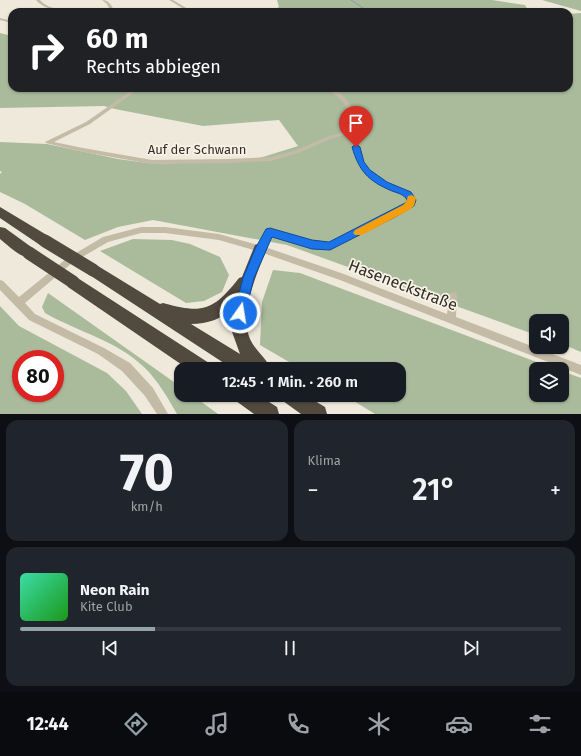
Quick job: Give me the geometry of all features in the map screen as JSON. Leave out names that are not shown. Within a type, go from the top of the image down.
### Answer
[{"type":"highway","points":[[0,212],[237,362]]},
{"type":"highway","points":[[0,232],[193,362]]},
{"type":"highway","points":[[256,362],[248,352],[239,328],[240,313],[248,278],[260,249]]},
{"type":"highway","points":[[146,304],[189,317],[209,315],[223,308],[234,298],[248,278]]},
{"type":"highway","points":[[250,402],[264,414]]},
{"type":"highway","points":[[252,402],[270,414]]},
{"type":"highway","points":[[300,402],[318,414]]},
{"type":"street","points":[[38,0],[41,5],[51,8]]},
{"type":"street","points":[[104,0],[108,3],[110,8]]},
{"type":"street","points":[[171,0],[184,8]]},
{"type":"street","name":"Auf der Schwann","points":[[132,92],[88,123],[48,142],[90,152],[152,162],[228,161],[271,159],[296,152],[331,137],[351,132]]},
{"type":"street","points":[[260,249],[270,232],[312,244],[330,246],[392,215],[410,204],[412,200],[408,194],[384,184],[367,172],[360,162],[351,132],[351,112],[344,102],[333,92]]},
{"type":"street","name":"Haseneckstraße","points":[[18,303],[70,261],[87,249],[106,239],[141,230],[165,230],[199,234],[219,237],[260,249],[341,277],[581,370]]},
{"type":"street","points":[[0,284],[32,317],[43,324],[116,359],[137,378],[149,392],[163,414]]},
{"type":"street","points":[[451,319],[453,296]]},
{"type":"green space","points":[[277,0],[492,0],[525,5],[527,8],[277,8],[279,7]]},
{"type":"green space","points":[[542,0],[581,0],[581,11]]},
{"type":"green space","points":[[581,13],[581,352],[569,347],[569,314],[529,314],[529,332],[287,245],[153,220],[118,227],[85,240],[25,204],[0,192],[0,174],[2,172],[0,171],[0,142],[47,144],[118,159],[155,164],[253,160],[298,146],[279,120],[203,126],[104,106],[0,108],[0,33],[8,35],[8,92],[573,92],[573,14]]},
{"type":"green space","points":[[133,239],[172,240],[190,244],[220,257],[229,275],[222,292],[204,301],[186,303],[100,251]]},
{"type":"green space","points":[[273,270],[300,273],[536,362],[529,362],[529,402],[569,402],[569,374],[581,378],[581,414],[375,414],[355,402],[406,402],[406,362],[289,362],[260,345],[262,302]]},
{"type":"green space","points":[[48,293],[174,382],[174,402],[202,402],[218,414],[177,414],[154,378],[134,359],[110,344],[45,313],[42,307]]},
{"type":"green space","points":[[0,306],[19,326],[64,350],[12,350],[12,402],[64,402],[64,350],[107,373],[126,391],[142,414],[0,414]]},
{"type":"waterway","points":[[351,0],[363,8]]},
{"type":"slow traffic","points":[[358,233],[406,208],[410,204],[412,198]]},
{"type":"route","points":[[240,313],[248,278],[260,249],[270,232],[289,236],[312,244],[330,246],[406,208],[410,204],[412,200],[408,194],[384,184],[367,172],[360,162],[356,147]]}]
